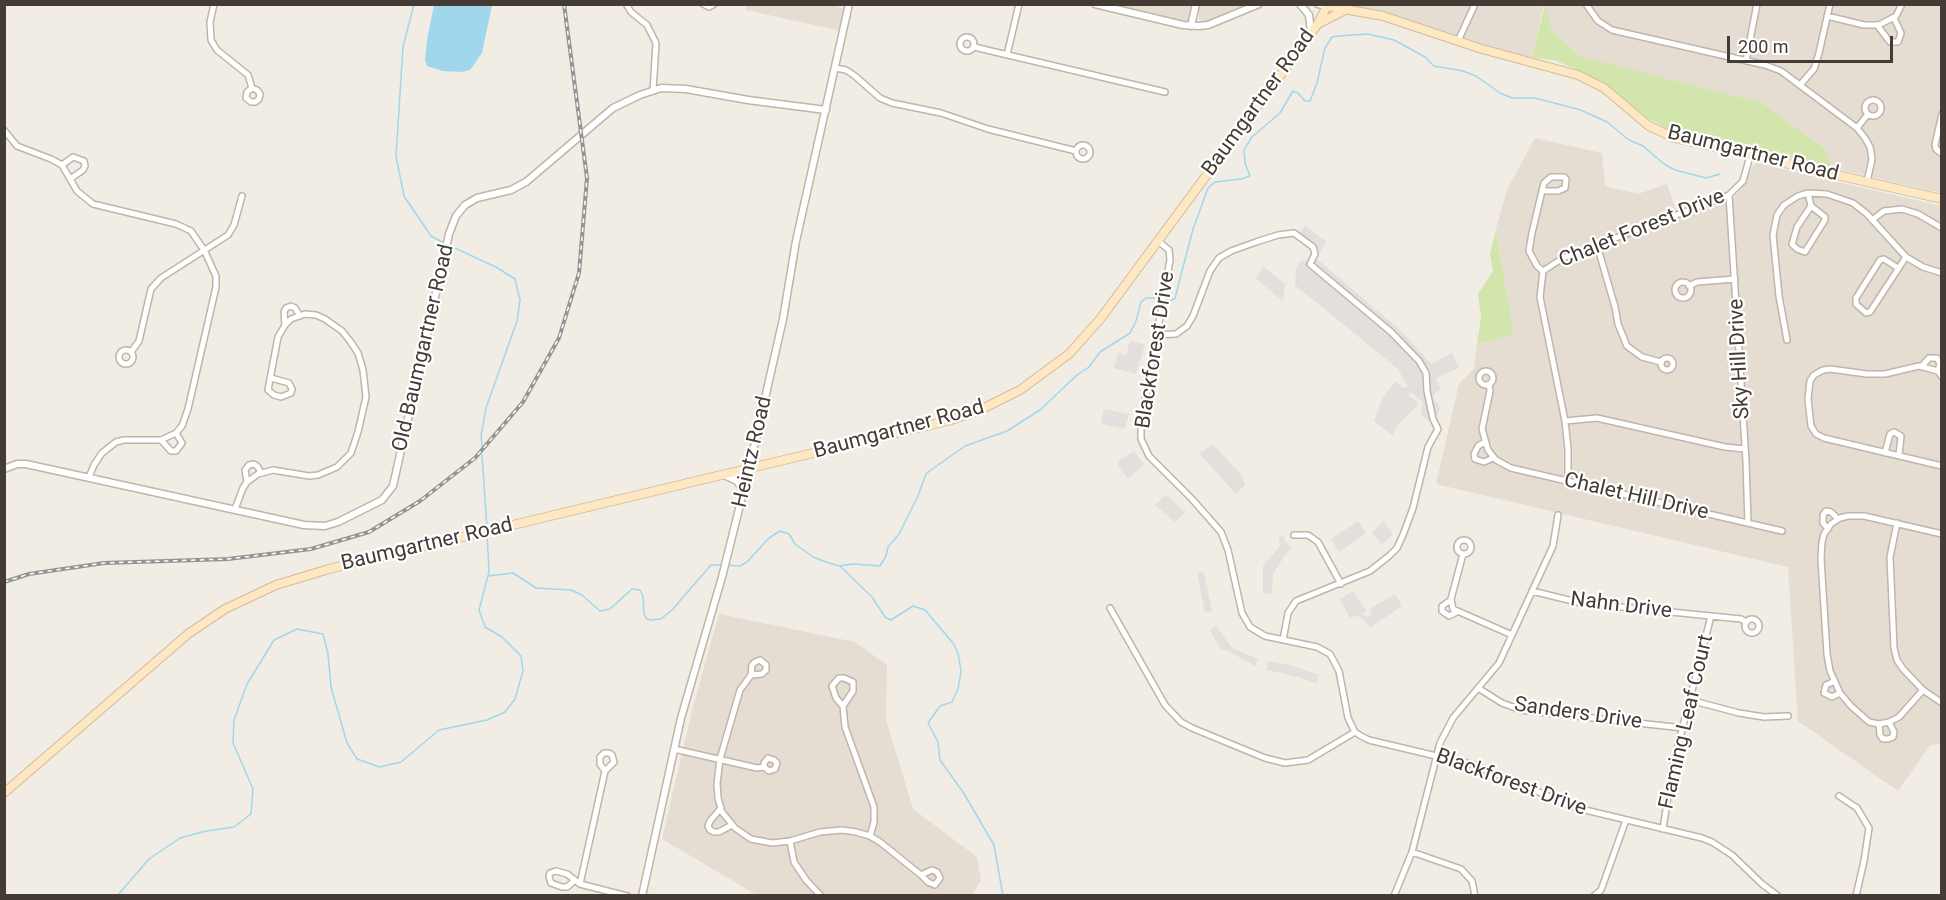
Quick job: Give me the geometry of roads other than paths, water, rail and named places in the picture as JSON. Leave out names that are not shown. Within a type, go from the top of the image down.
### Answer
[{"type":"main road","name":"Baumgartner Road","points":[[4,793],[178,642],[225,609],[261,591],[292,579],[477,533],[951,420],[991,405],[1020,390],[1053,368],[1079,344],[1101,318],[1317,25],[1327,6],[1398,20],[1497,54],[1551,66],[1578,75],[1604,88],[1658,132],[1675,138],[1941,199]]},
{"type":"main road","points":[[1317,25],[1347,9]]},
{"type":"street","points":[[214,4],[210,22],[211,40],[217,50],[248,75],[252,88]]},
{"type":"street","points":[[626,4],[631,12],[646,25],[656,43],[653,90]]},
{"type":"street","points":[[703,4],[709,7],[714,4]]},
{"type":"street","name":"Heintz Road","points":[[642,896],[674,749],[744,491],[783,319],[796,241],[849,4]]},
{"type":"street","points":[[1006,55],[1018,4]]},
{"type":"street","points":[[1095,4],[1191,26],[1208,25],[1258,4]]},
{"type":"street","points":[[1191,26],[1196,4]]},
{"type":"street","points":[[1300,4],[1309,15],[1311,33]]},
{"type":"street","points":[[1318,4],[1327,6]]},
{"type":"street","points":[[1458,41],[1475,4]]},
{"type":"street","points":[[1586,4],[1593,16],[1604,27],[1612,30],[1765,65],[1781,72],[1857,128],[1865,138],[1872,152],[1867,182]]},
{"type":"street","points":[[1746,61],[1757,4]]},
{"type":"street","points":[[1800,85],[1814,69],[1830,4]]},
{"type":"street","points":[[1827,16],[1864,25],[1877,25],[1894,18],[1902,4]]},
{"type":"street","points":[[1877,25],[1890,42],[1898,42],[1901,33],[1894,18]]},
{"type":"street","points":[[974,47],[1165,92]]},
{"type":"street","points":[[835,68],[846,70],[880,98],[892,103],[941,113],[988,129],[1077,151]]},
{"type":"street","name":"Old Baumgartner Road","points":[[4,469],[17,464],[26,464],[293,523],[325,526],[338,522],[376,503],[393,486],[446,249],[456,216],[465,205],[477,198],[511,189],[526,182],[612,108],[653,90],[677,88],[826,110]]},
{"type":"street","points":[[1857,128],[1868,114]]},
{"type":"street","points":[[1941,114],[1935,145],[1941,154]]},
{"type":"street","points":[[4,130],[17,146],[62,165],[82,197],[93,204],[181,226],[195,235],[216,276],[216,287],[182,426],[176,433],[161,440],[116,442],[102,453],[89,477]]},
{"type":"street","name":"Chalet Forest Drive","points":[[1568,481],[1569,449],[1565,421],[1540,297],[1543,272],[1563,258],[1729,195],[1743,181],[1750,156]]},
{"type":"street","points":[[62,165],[73,157],[84,160],[83,170],[70,178]]},
{"type":"street","points":[[1542,191],[1558,191],[1565,188],[1566,179],[1547,178],[1542,191],[1528,246],[1537,266],[1543,272]]},
{"type":"street","points":[[1808,194],[1811,206],[1825,217],[1825,220],[1805,252],[1792,244],[1797,228],[1811,206]]},
{"type":"street","points":[[1787,340],[1779,296],[1773,235],[1777,215],[1784,205],[1798,196],[1827,194],[1853,203],[1906,257],[1923,267],[1941,273]]},
{"type":"street","name":"Sky Hill Drive","points":[[1729,195],[1748,523]]},
{"type":"street","points":[[131,352],[135,350],[139,341],[151,289],[161,278],[228,235],[234,225],[242,196]]},
{"type":"street","points":[[1872,220],[1884,211],[1902,209],[1918,214],[1941,228]]},
{"type":"street","points":[[1155,335],[1176,334],[1187,326],[1210,271],[1219,258],[1256,242],[1294,233],[1313,247],[1315,254],[1310,264],[1391,332],[1419,361],[1427,375],[1427,391],[1433,419],[1438,429],[1428,447],[1408,526],[1396,548],[1380,564],[1358,578],[1296,602],[1288,613],[1283,640]]},
{"type":"street","name":"Blackforest Drive","points":[[1158,241],[1165,246],[1170,255],[1140,424],[1142,439],[1146,451],[1154,462],[1221,532],[1228,550],[1242,614],[1247,623],[1259,633],[1317,647],[1334,659],[1339,671],[1348,718],[1355,732],[1369,740],[1474,765],[1568,806],[1712,842],[1732,855],[1778,896]]},
{"type":"street","points":[[1597,245],[1618,324],[1627,346],[1642,357],[1661,362]]},
{"type":"street","points":[[1898,268],[1884,259],[1880,260],[1856,298],[1856,304],[1866,313],[1870,312],[1906,257]]},
{"type":"street","points":[[1689,286],[1696,282],[1735,279]]},
{"type":"street","points":[[285,325],[286,308],[291,306],[296,308],[300,316]]},
{"type":"street","points":[[235,509],[238,497],[248,482],[261,473],[273,470],[309,476],[318,475],[337,467],[354,447],[365,406],[365,379],[358,353],[342,331],[316,315],[291,319],[278,337],[268,390],[269,393],[281,397],[291,393],[289,383],[271,378]]},
{"type":"street","points":[[1922,366],[1929,358],[1936,358],[1940,364],[1940,374],[1922,366],[1885,374],[1830,369],[1819,372],[1810,381],[1811,426],[1816,434],[1824,438],[1941,466]]},
{"type":"street","name":"Chalet Hill Drive","points":[[1489,384],[1490,391],[1482,429],[1485,442],[1493,458],[1511,468],[1782,531]]},
{"type":"street","points":[[1565,421],[1597,418],[1725,447],[1745,449]]},
{"type":"street","points":[[1885,453],[1890,434],[1894,432],[1901,436],[1899,455]]},
{"type":"street","points":[[161,440],[171,451],[176,451],[182,443],[176,433]]},
{"type":"street","name":"Chalet Hill Drive","points":[[1485,442],[1474,454],[1475,459],[1484,462],[1493,458]]},
{"type":"street","points":[[248,482],[245,470],[249,465],[254,464],[261,473]]},
{"type":"street","points":[[724,475],[737,481],[744,491]]},
{"type":"street","points":[[1828,529],[1823,522],[1823,515],[1826,511],[1831,512],[1838,519]]},
{"type":"street","points":[[1394,896],[1412,852],[1435,755],[1453,718],[1498,663],[1553,546],[1557,515]]},
{"type":"street","points":[[1923,690],[1899,717],[1879,724],[1869,722],[1840,693],[1827,654],[1822,542],[1824,534],[1838,519],[1848,516],[1864,516],[1941,534]]},
{"type":"street","points":[[1897,524],[1890,557],[1894,648],[1903,669],[1923,690],[1941,704]]},
{"type":"street","points":[[1294,536],[1308,535],[1318,542],[1341,584]]},
{"type":"street","points":[[1463,554],[1451,600],[1453,609],[1512,635]]},
{"type":"street","name":"Nahn Drive","points":[[1532,591],[1581,603],[1742,619],[1746,622]]},
{"type":"street","points":[[1451,600],[1442,606],[1442,611],[1449,616],[1457,612]]},
{"type":"street","points":[[1110,608],[1166,705],[1181,722],[1192,728],[1265,758],[1285,763],[1308,760],[1355,732]]},
{"type":"street","name":"Flaming Leaf Court","points":[[1663,829],[1672,769],[1711,616]]},
{"type":"street","points":[[751,675],[740,690],[720,759],[717,784],[721,808],[732,825],[761,842],[790,841],[820,832],[843,830],[870,836],[921,875]]},
{"type":"street","points":[[843,706],[853,691],[853,682],[838,678],[832,686],[836,698],[843,706],[845,728],[874,807],[874,822],[870,836]]},
{"type":"street","points":[[1835,681],[1826,684],[1824,693],[1832,697],[1840,693]]},
{"type":"street","name":"Sanders Drive","points":[[1478,688],[1502,703],[1521,710],[1683,728]]},
{"type":"street","points":[[1690,700],[1739,713],[1764,717],[1788,716]]},
{"type":"street","points":[[1879,724],[1880,735],[1883,739],[1888,740],[1893,737],[1894,732],[1889,722]]},
{"type":"street","points":[[674,749],[757,768],[764,767]]},
{"type":"street","points":[[605,771],[577,883],[627,896]]},
{"type":"street","points":[[1839,796],[1857,808],[1869,828],[1856,896]]},
{"type":"street","points":[[721,808],[710,821],[708,825],[710,830],[719,832],[732,825]]},
{"type":"street","points":[[1594,896],[1601,890],[1626,820]]},
{"type":"street","points":[[790,841],[794,862],[821,896]]},
{"type":"street","points":[[1412,852],[1461,869],[1472,881],[1474,896]]},
{"type":"street","points":[[1762,896],[1768,889]]},
{"type":"water","points":[[434,5],[492,5],[482,53],[470,70],[442,71],[427,66],[425,60],[427,40]]},
{"type":"waterway","points":[[414,4],[403,47],[396,156],[404,196],[431,236],[444,243]]},
{"type":"waterway","points":[[1170,301],[1175,298],[1193,229],[1208,188],[1215,182],[1250,176],[1245,163],[1244,150],[1252,137],[1280,113],[1293,91],[1305,101],[1310,101],[1317,83],[1325,48],[1332,37],[1368,34],[1394,40],[1425,57],[1434,66],[1463,71],[1476,76],[1500,93],[1512,98],[1535,98],[1581,110],[1607,122],[1629,140],[1643,146],[1675,170],[1706,178],[1720,174]]},
{"type":"waterway","points":[[448,245],[496,267],[515,279],[520,300],[517,321],[486,408],[481,436],[482,446]]},
{"type":"waterway","points":[[726,565],[740,566],[747,562],[769,538],[780,531],[789,534],[795,544],[813,557],[826,562],[839,566],[853,564],[880,566],[888,547],[899,534],[926,474],[965,446],[1007,431],[1040,410],[1077,375],[1089,367],[1100,352],[1130,333],[1141,302],[1146,298],[1155,298]]},
{"type":"waterway","points":[[482,455],[487,529]]},
{"type":"waterway","points":[[117,896],[149,859],[180,838],[234,827],[251,814],[253,789],[233,743],[234,720],[247,684],[274,640],[297,629],[323,634],[328,654],[331,687],[347,743],[357,759],[380,767],[401,762],[439,730],[487,720],[505,712],[515,699],[523,671],[521,656],[502,637],[485,627],[479,610],[489,572],[487,534]]},
{"type":"waterway","points":[[488,576],[513,573],[536,588],[571,590],[582,595],[600,611],[610,609],[632,589],[640,590],[643,596],[644,614],[647,619],[652,620],[661,619],[672,610],[711,565],[721,565]]},
{"type":"waterway","points":[[841,567],[872,597],[885,617],[891,620],[913,606],[925,610],[953,643],[958,653],[961,671],[958,689],[952,702],[940,706],[928,723],[938,742],[940,760],[963,792],[994,845],[1003,896]]},
{"type":"railway","points":[[4,582],[29,574],[104,563],[228,559],[311,549],[369,532],[420,501],[475,458],[523,402],[559,338],[579,273],[587,178],[564,4]]}]
